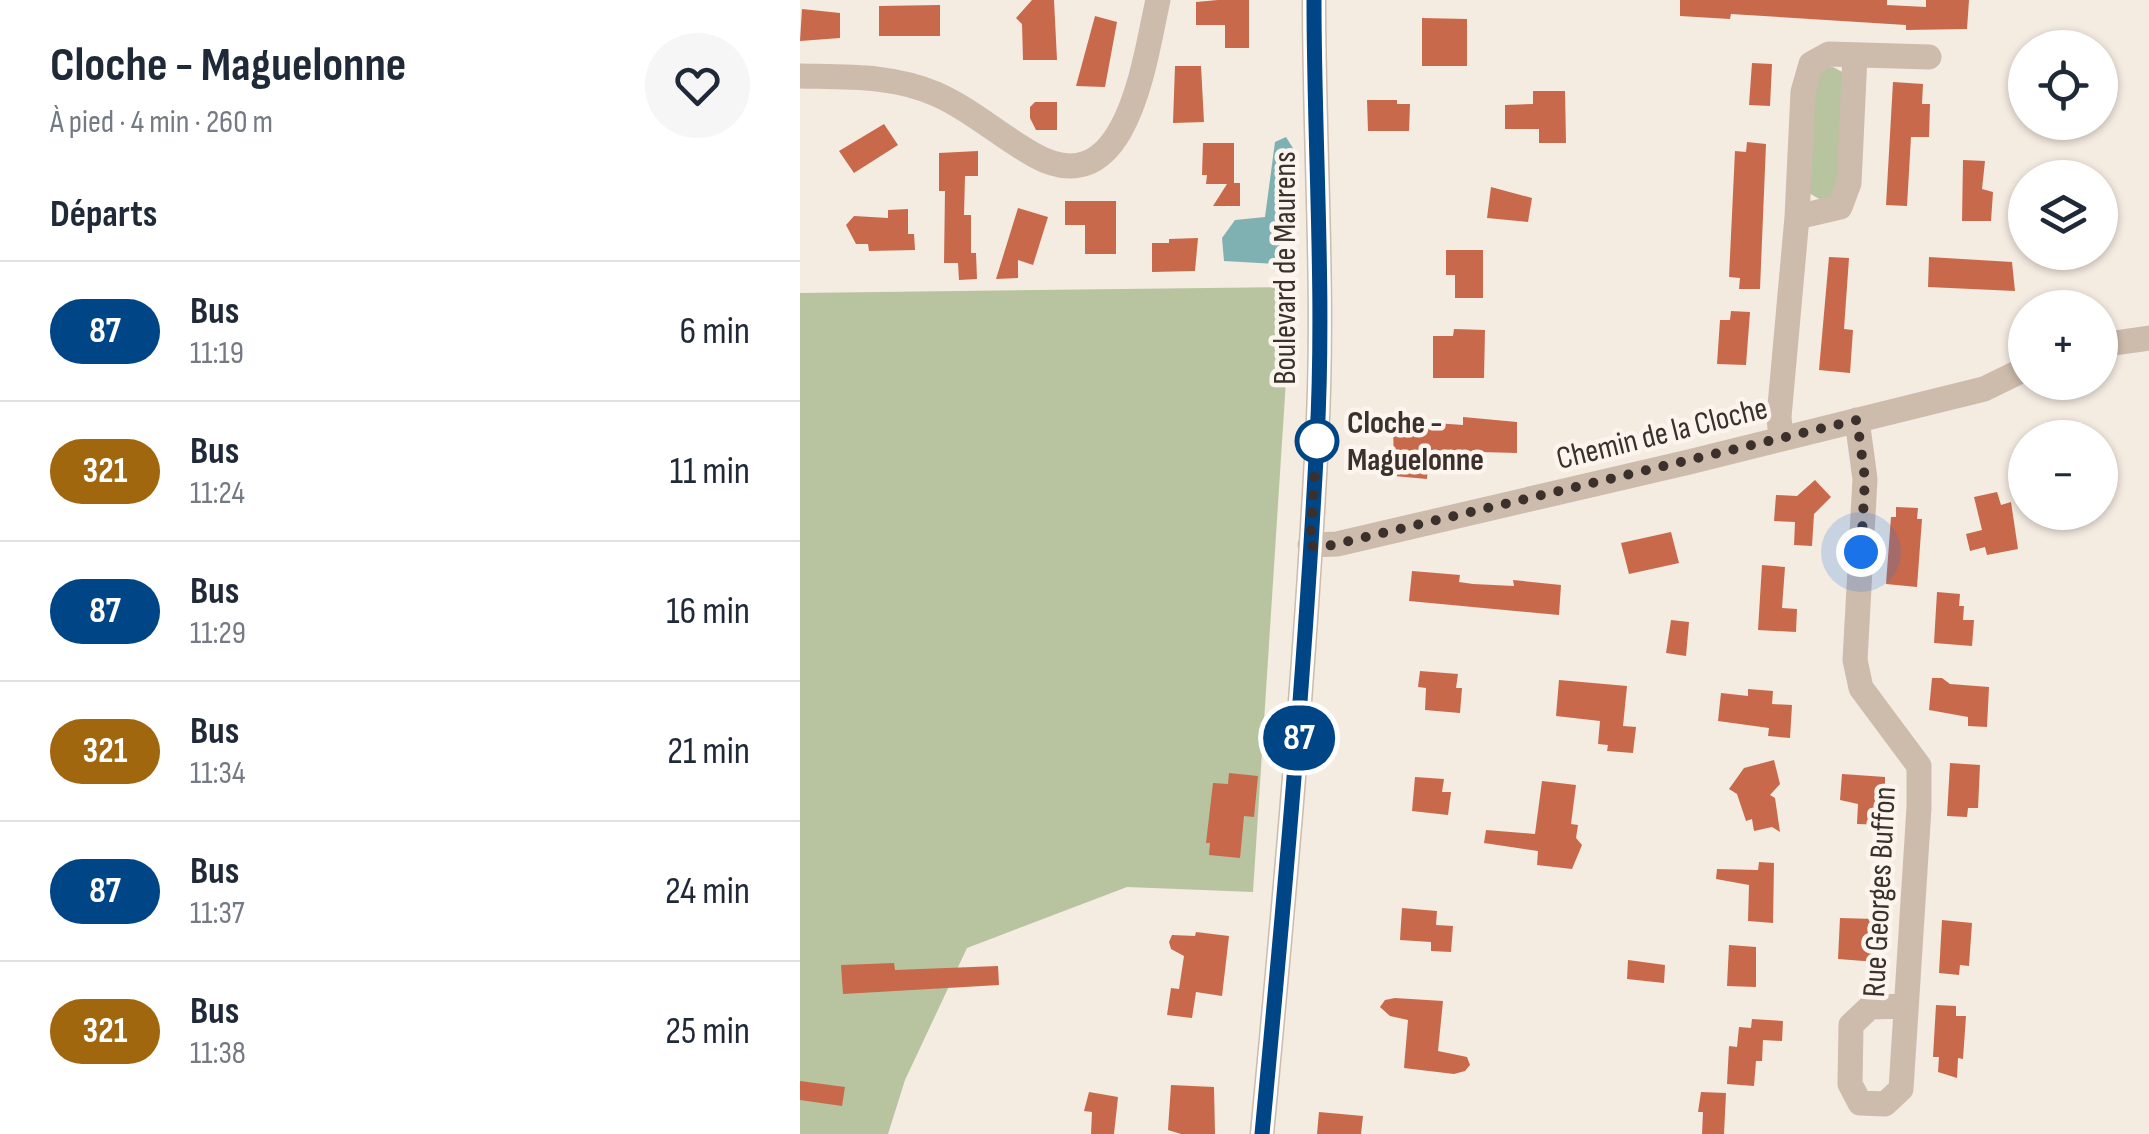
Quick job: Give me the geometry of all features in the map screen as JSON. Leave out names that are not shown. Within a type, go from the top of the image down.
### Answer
[{"type":"street","points":[[800,76],[881,78],[914,86],[988,123],[1033,155],[1074,165],[1096,156],[1116,141],[1124,128],[1158,0]]},
{"type":"street","name":"Boulevard de Maurens","points":[[1262,1134],[1298,741],[1318,439],[1321,301],[1314,0]]},
{"type":"street","points":[[1781,439],[1779,417],[1797,217],[1803,92],[1811,64],[1829,54],[1929,58]]},
{"type":"street","points":[[1797,217],[1840,207],[1850,183],[1855,56]]},
{"type":"street","points":[[2118,342],[2149,338]]},
{"type":"street","name":"Chemin de la Cloche","points":[[1310,546],[1337,544],[1781,439],[1984,388],[2008,377]]},
{"type":"street","name":"Rue Georges Buffon","points":[[1857,420],[1865,479],[1855,660],[1860,688],[1919,766],[1906,1006],[1901,1089],[1886,1104],[1860,1103],[1850,1084],[1851,1025],[1870,1007],[1906,1006]]},
{"type":"green space","points":[[1833,67],[1844,73],[1838,186],[1832,198],[1821,200],[1809,193],[1813,74]]},
{"type":"green space","points":[[1292,287],[1253,892],[1127,887],[967,948],[905,1080],[888,1134],[800,1134],[800,293]]},
{"type":"water","points":[[1286,137],[1296,153],[1292,236],[1287,257],[1278,264],[1224,261],[1222,238],[1235,220],[1265,217],[1275,142]]},
{"type":"building","points":[[1032,0],[1054,0],[1057,60],[1023,60],[1022,24],[1016,18]]},
{"type":"building","points":[[1249,0],[1249,48],[1225,48],[1225,25],[1196,25],[1196,2]]},
{"type":"building","points":[[1680,0],[1887,0],[1887,5],[1926,7],[1926,0],[1969,0],[1967,29],[1906,30],[1906,25],[1731,14],[1730,19],[1680,16]]},
{"type":"building","points":[[940,5],[940,36],[879,36],[879,6]]},
{"type":"building","points":[[802,9],[840,13],[840,38],[800,41]]},
{"type":"building","points":[[1095,16],[1117,22],[1105,87],[1076,86]]},
{"type":"building","points":[[1422,18],[1467,19],[1467,66],[1422,66]]},
{"type":"building","points":[[1752,63],[1772,64],[1770,106],[1749,105]]},
{"type":"building","points":[[1175,66],[1201,66],[1204,122],[1173,123]]},
{"type":"building","points":[[1893,82],[1923,84],[1922,104],[1930,104],[1929,137],[1911,137],[1907,206],[1886,205]]},
{"type":"building","points":[[1533,91],[1565,91],[1566,143],[1539,143],[1539,129],[1505,129],[1505,105],[1533,104]]},
{"type":"building","points":[[1367,100],[1410,104],[1409,131],[1368,131]]},
{"type":"building","points":[[1035,102],[1057,102],[1057,130],[1036,130],[1030,118],[1030,107]]},
{"type":"building","points":[[884,124],[898,145],[854,173],[839,151]]},
{"type":"building","points":[[1747,142],[1766,144],[1760,289],[1739,289],[1740,278],[1729,277],[1735,151],[1746,152]]},
{"type":"building","points":[[1203,143],[1234,143],[1234,183],[1240,183],[1240,206],[1213,206],[1227,184],[1206,184],[1207,175],[1202,175]]},
{"type":"building","points":[[978,151],[978,176],[965,176],[964,215],[971,215],[971,253],[976,253],[977,279],[959,280],[958,263],[944,263],[945,191],[939,191],[939,153]]},
{"type":"building","points":[[1963,160],[1985,161],[1982,189],[1993,192],[1991,221],[1962,221]]},
{"type":"building","points":[[1491,187],[1532,198],[1528,222],[1487,218]]},
{"type":"building","points":[[1065,201],[1116,201],[1116,254],[1085,254],[1085,225],[1065,225]]},
{"type":"building","points":[[1018,208],[1048,217],[1033,265],[1018,260],[1018,278],[996,279]]},
{"type":"building","points":[[908,209],[908,234],[914,234],[915,250],[869,251],[868,244],[856,244],[846,225],[854,216],[888,218],[888,210]]},
{"type":"building","points":[[1198,238],[1195,271],[1152,272],[1152,243]]},
{"type":"building","points":[[1446,250],[1483,250],[1483,298],[1455,298],[1455,275],[1446,275]]},
{"type":"building","points":[[1829,257],[1849,258],[1844,329],[1853,330],[1850,373],[1819,370]]},
{"type":"building","points":[[1929,257],[2008,262],[2015,290],[2008,291],[1928,287]]},
{"type":"building","points":[[1731,311],[1750,312],[1746,365],[1717,364],[1720,320],[1730,320]]},
{"type":"building","points":[[1454,329],[1485,330],[1484,378],[1433,378],[1433,336],[1453,336]]},
{"type":"building","points":[[1463,417],[1517,422],[1517,453],[1481,452],[1481,467],[1428,465],[1427,479],[1394,476],[1393,420],[1463,425]]},
{"type":"building","points":[[1815,480],[1831,497],[1814,514],[1812,546],[1794,545],[1795,522],[1774,521],[1776,495],[1797,496]]},
{"type":"building","points":[[1997,492],[2001,505],[2008,503],[2008,530],[2015,530],[2018,549],[1987,555],[1985,547],[1970,551],[1966,534],[1982,530],[1974,497]]},
{"type":"building","points":[[1896,507],[1918,508],[1917,519],[1922,519],[1917,587],[1886,584],[1891,517],[1896,517]]},
{"type":"building","points":[[1671,532],[1679,563],[1629,574],[1621,543]]},
{"type":"building","points":[[1762,565],[1785,567],[1782,608],[1797,609],[1796,632],[1758,630]]},
{"type":"building","points":[[1412,571],[1460,575],[1459,582],[1473,584],[1514,586],[1513,580],[1561,585],[1559,615],[1409,601]]},
{"type":"building","points":[[1937,592],[1960,594],[1963,620],[1974,620],[1972,646],[1934,643]]},
{"type":"building","points":[[1671,620],[1689,622],[1686,656],[1666,653]]},
{"type":"building","points":[[1420,671],[1458,674],[1456,688],[1462,688],[1460,713],[1425,710],[1426,688],[1418,687]]},
{"type":"building","points":[[1932,678],[1942,678],[1950,684],[1989,687],[1987,727],[1968,726],[1968,717],[1929,710]]},
{"type":"building","points":[[1559,680],[1627,686],[1623,726],[1636,727],[1633,753],[1607,751],[1608,745],[1598,744],[1600,721],[1556,716]]},
{"type":"building","points":[[1748,689],[1773,691],[1772,704],[1792,705],[1790,738],[1768,736],[1769,728],[1718,721],[1721,693],[1748,696]]},
{"type":"building","points":[[1774,760],[1780,784],[1770,795],[1775,798],[1780,832],[1772,827],[1754,831],[1752,819],[1746,821],[1737,794],[1729,789],[1744,768]]},
{"type":"building","points":[[1950,763],[1980,765],[1978,808],[1968,808],[1967,817],[1947,816]]},
{"type":"building","points":[[1229,773],[1258,776],[1254,817],[1244,816],[1240,858],[1209,855],[1210,843],[1206,843],[1213,783],[1228,784]]},
{"type":"building","points":[[1842,774],[1885,777],[1885,825],[1857,824],[1858,804],[1840,800]]},
{"type":"building","points":[[1415,777],[1444,779],[1442,792],[1451,792],[1448,815],[1412,811]]},
{"type":"building","points":[[1542,781],[1576,785],[1571,824],[1578,825],[1576,838],[1582,845],[1572,869],[1537,865],[1538,851],[1484,843],[1486,830],[1535,834]]},
{"type":"building","points":[[1759,862],[1774,863],[1773,923],[1748,921],[1749,885],[1716,879],[1717,869],[1758,870]]},
{"type":"building","points":[[1402,908],[1437,911],[1436,925],[1453,926],[1451,952],[1431,951],[1431,942],[1400,940]]},
{"type":"building","points":[[1840,918],[1875,919],[1877,962],[1838,959]]},
{"type":"building","points":[[1942,920],[1972,923],[1969,966],[1960,965],[1959,975],[1939,973]]},
{"type":"building","points":[[1196,932],[1229,936],[1222,996],[1196,992],[1192,1018],[1167,1015],[1171,988],[1179,989],[1184,956],[1171,949],[1169,942],[1172,935],[1195,936]]},
{"type":"building","points":[[1729,945],[1756,947],[1756,987],[1727,986]]},
{"type":"building","points":[[1628,960],[1665,965],[1664,983],[1627,979]]},
{"type":"building","points":[[894,963],[895,970],[998,966],[999,985],[843,994],[841,965]]},
{"type":"building","points":[[1385,1000],[1443,1001],[1438,1051],[1467,1057],[1470,1065],[1465,1071],[1454,1074],[1404,1068],[1408,1020],[1390,1016],[1380,1007]]},
{"type":"building","points":[[1936,1005],[1956,1006],[1956,1016],[1966,1016],[1963,1059],[1958,1058],[1957,1078],[1938,1072],[1939,1057],[1933,1057]]},
{"type":"building","points":[[1752,1019],[1783,1021],[1782,1041],[1763,1040],[1762,1061],[1756,1061],[1754,1086],[1727,1084],[1729,1046],[1737,1047],[1739,1027],[1751,1028]]},
{"type":"building","points":[[800,1081],[845,1087],[842,1106],[800,1100]]},
{"type":"building","points":[[1171,1085],[1214,1087],[1215,1134],[1168,1130]]},
{"type":"building","points":[[1089,1092],[1118,1097],[1114,1134],[1091,1134],[1092,1112],[1084,1111]]},
{"type":"building","points":[[1701,1092],[1726,1093],[1724,1134],[1702,1134],[1703,1112],[1698,1112]]},
{"type":"building","points":[[1319,1112],[1363,1116],[1361,1134],[1317,1134]]},
{"type":"bus line","name":"87","points":[[1262,1134],[1298,741],[1318,439],[1321,301],[1314,0]]},
{"type":"place","name":"Cloche - Maguelonne","points":[[1317,441]]},
{"type":"route","points":[[1317,441],[1310,546],[1328,546],[1857,420],[1865,479],[1861,552]]}]
